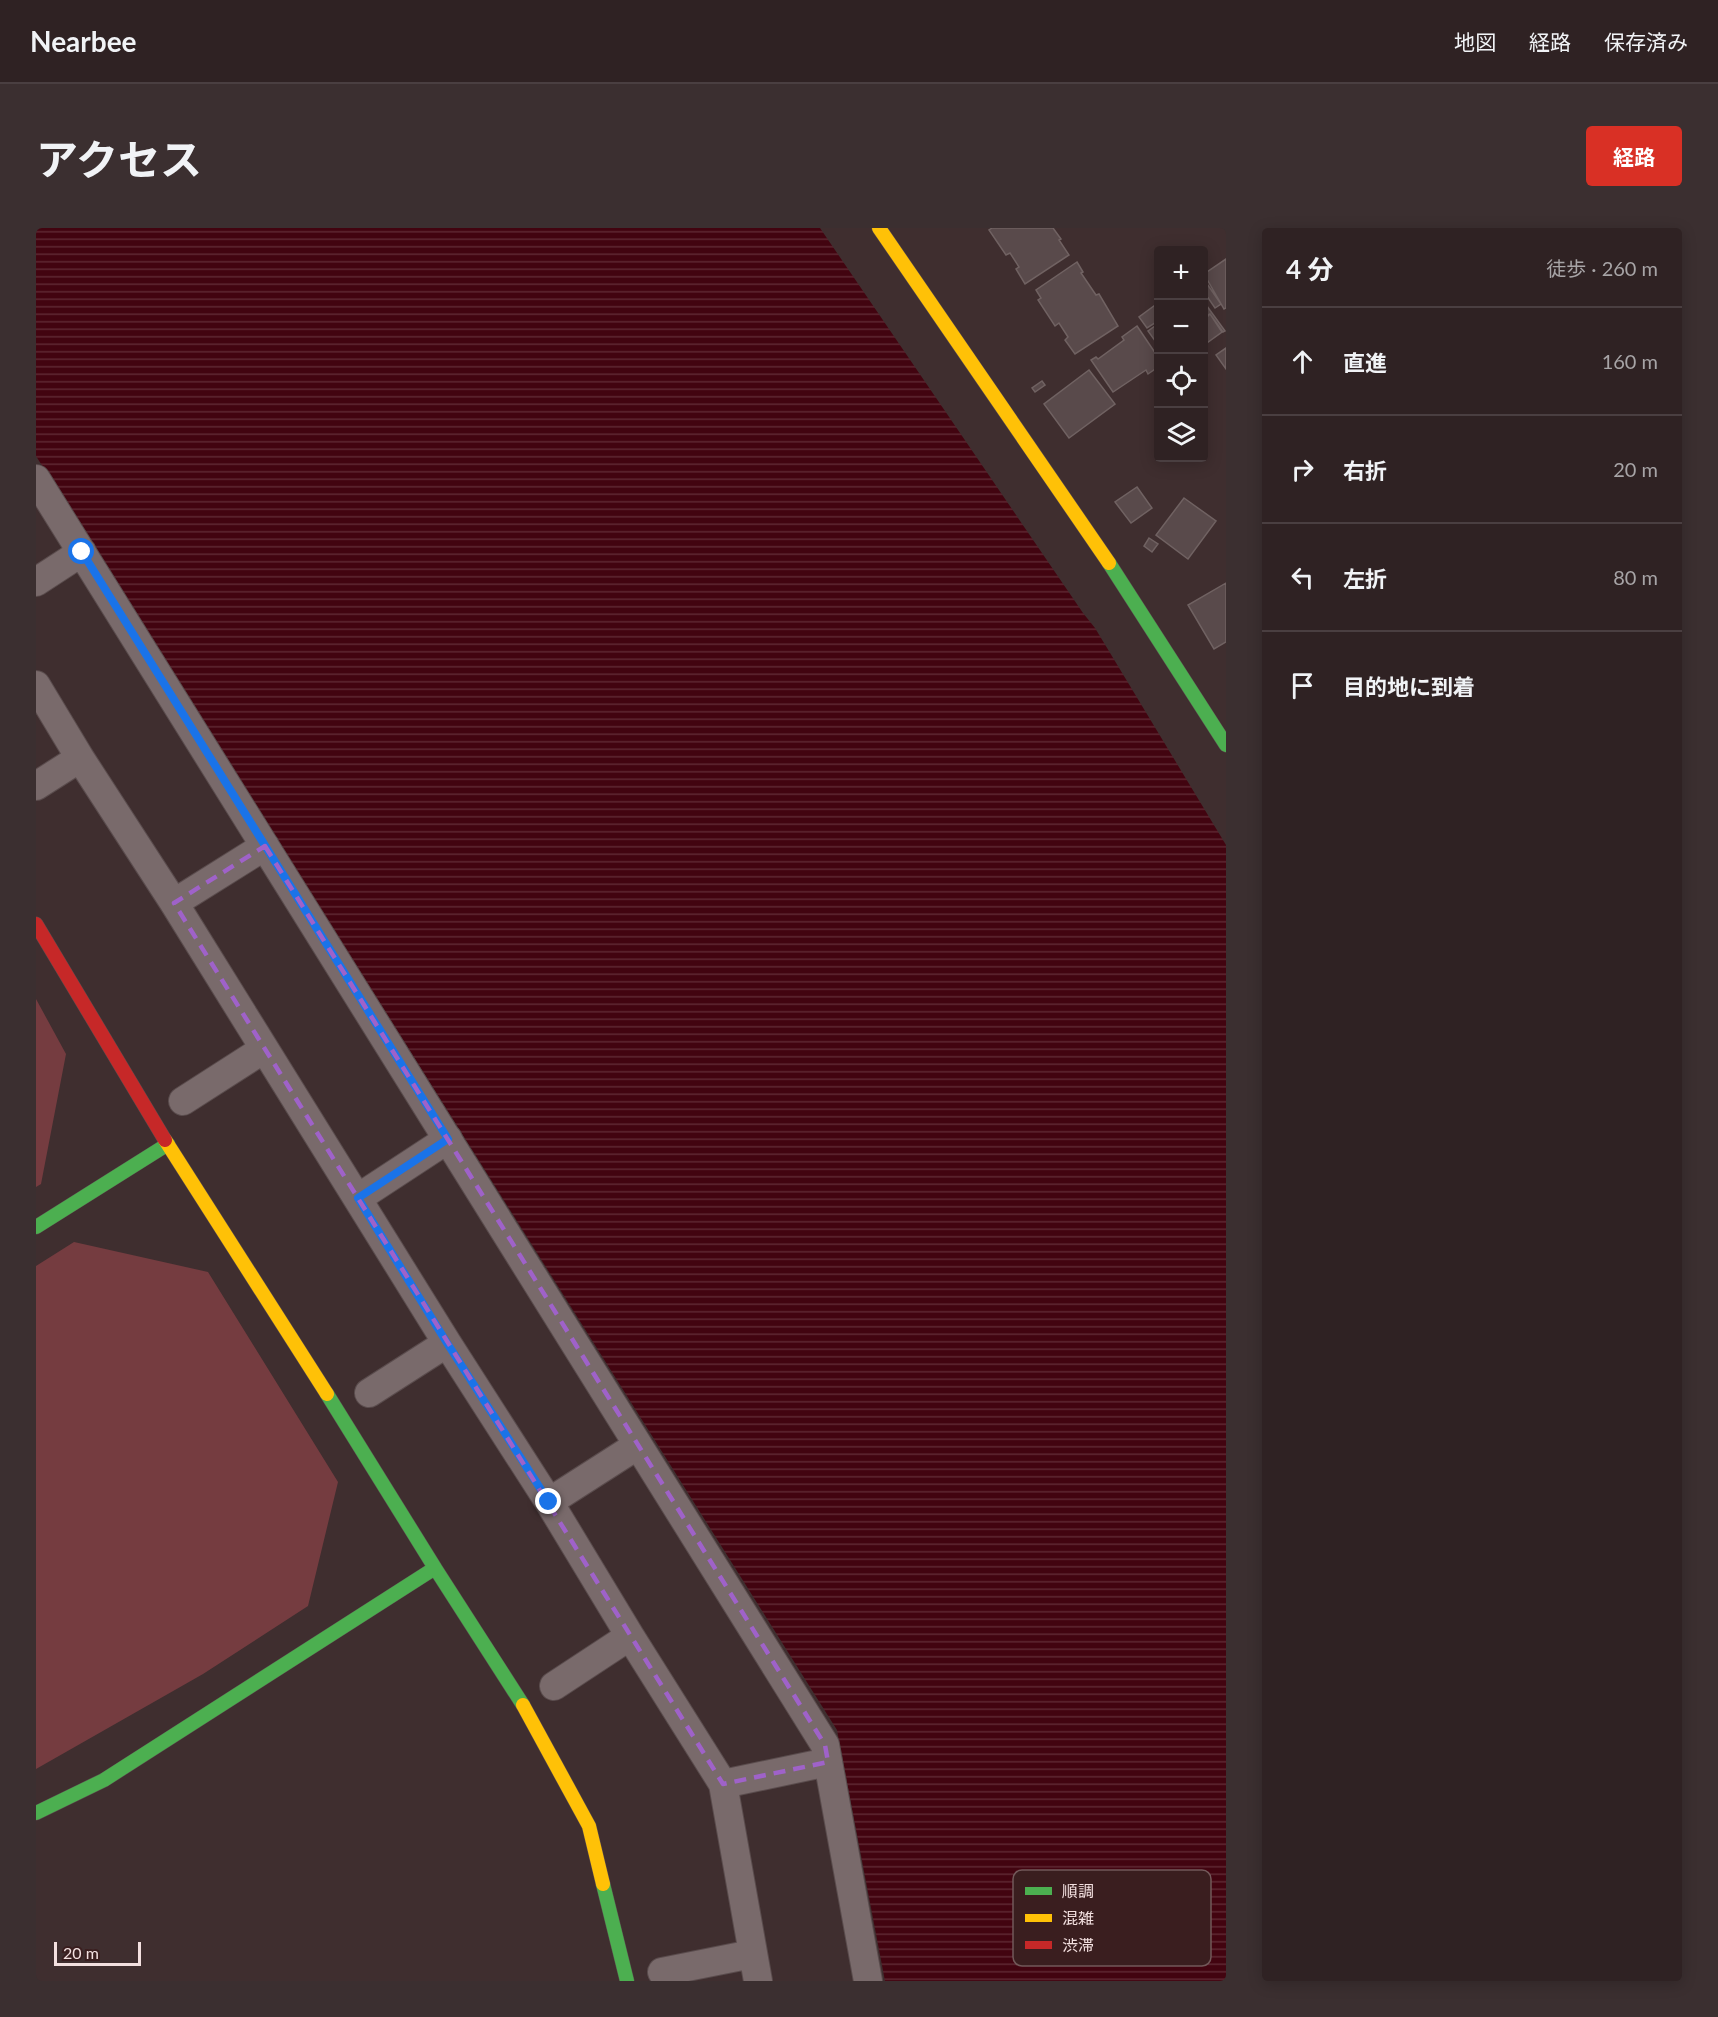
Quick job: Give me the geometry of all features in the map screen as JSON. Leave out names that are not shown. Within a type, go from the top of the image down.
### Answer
[{"type":"street","points":[[879,228],[1107,560],[1226,745]]},
{"type":"street","points":[[36,479],[825,1745],[868,1981]]},
{"type":"street","points":[[36,582],[82,552]]},
{"type":"street","points":[[36,685],[447,1343],[549,1502],[723,1784],[755,1968],[662,1972]]},
{"type":"street","points":[[36,786],[80,758]]},
{"type":"street","points":[[174,903],[265,846]]},
{"type":"street","points":[[36,924],[168,1144],[523,1704],[564,1777],[589,1826],[627,1981]]},
{"type":"street","points":[[183,1101],[264,1049]]},
{"type":"street","points":[[358,1198],[448,1139]]},
{"type":"street","points":[[36,1227],[168,1144]]},
{"type":"street","points":[[369,1393],[447,1343]]},
{"type":"street","points":[[549,1502],[638,1445]]},
{"type":"street","points":[[36,1813],[104,1780],[435,1568]]},
{"type":"street","points":[[554,1686],[630,1636]]},
{"type":"street","points":[[723,1784],[828,1762]]},
{"type":"highlighted area","points":[[265,846],[825,1745],[828,1762],[723,1784],[174,903]]},
{"type":"shaded area","points":[[36,228],[820,228],[1095,628],[1226,845],[1226,1981],[885,1981],[837,1730],[36,456]]},
{"type":"shaded area","points":[[36,999],[66,1054],[41,1184],[36,1187]]},
{"type":"shaded area","points":[[74,1242],[208,1272],[338,1482],[308,1606],[203,1674],[36,1769],[36,1266]]},
{"type":"building","points":[[992,228],[1053,228],[1069,255],[1025,284],[1016,269],[1019,267],[1010,253],[1006,255],[989,230]]},
{"type":"building","points":[[1226,259],[1226,308],[1224,309],[1208,281],[1208,271]]},
{"type":"building","points":[[1077,262],[1083,272],[1081,273],[1096,295],[1099,294],[1118,326],[1075,354],[1065,340],[1068,337],[1059,323],[1055,326],[1038,300],[1041,298],[1036,290]]},
{"type":"building","points":[[1208,285],[1221,304],[1215,308],[1208,298]]},
{"type":"building","points":[[1154,306],[1154,324],[1147,328],[1139,317]]},
{"type":"building","points":[[1208,308],[1225,331],[1223,332],[1210,314],[1208,315]]},
{"type":"building","points":[[1210,314],[1222,332],[1208,342],[1208,316]]},
{"type":"building","points":[[1137,326],[1154,351],[1154,370],[1148,374],[1146,370],[1113,392],[1091,360],[1096,357],[1098,359],[1124,340],[1122,337]]},
{"type":"building","points":[[1154,327],[1154,339],[1148,331]]},
{"type":"building","points":[[1226,348],[1226,369],[1216,355]]},
{"type":"building","points":[[1089,370],[1115,404],[1069,438],[1044,404]]},
{"type":"building","points":[[1042,381],[1045,385],[1035,392],[1032,388]]},
{"type":"building","points":[[1137,487],[1152,508],[1131,523],[1115,502]]},
{"type":"building","points":[[1184,498],[1216,521],[1188,559],[1156,535]]},
{"type":"building","points":[[1149,538],[1158,544],[1152,552],[1144,546]]},
{"type":"building","points":[[1226,583],[1226,642],[1214,649],[1188,605]]},
{"type":"traffic: fast","points":[[1109,563],[1226,745]]},
{"type":"traffic: fast","points":[[36,1227],[168,1144]]},
{"type":"traffic: fast","points":[[327,1394],[435,1568]]},
{"type":"traffic: fast","points":[[36,1813],[104,1780],[435,1568],[523,1705]]},
{"type":"traffic: fast","points":[[603,1884],[627,1981]]},
{"type":"traffic: slow","points":[[879,228],[1109,563]]},
{"type":"traffic: slow","points":[[165,1140],[327,1394]]},
{"type":"traffic: slow","points":[[523,1705],[589,1826],[603,1884]]},
{"type":"traffic: jam","points":[[36,924],[165,1140]]},
{"type":"route","points":[[82,552],[448,1139],[358,1198],[549,1502]]}]
